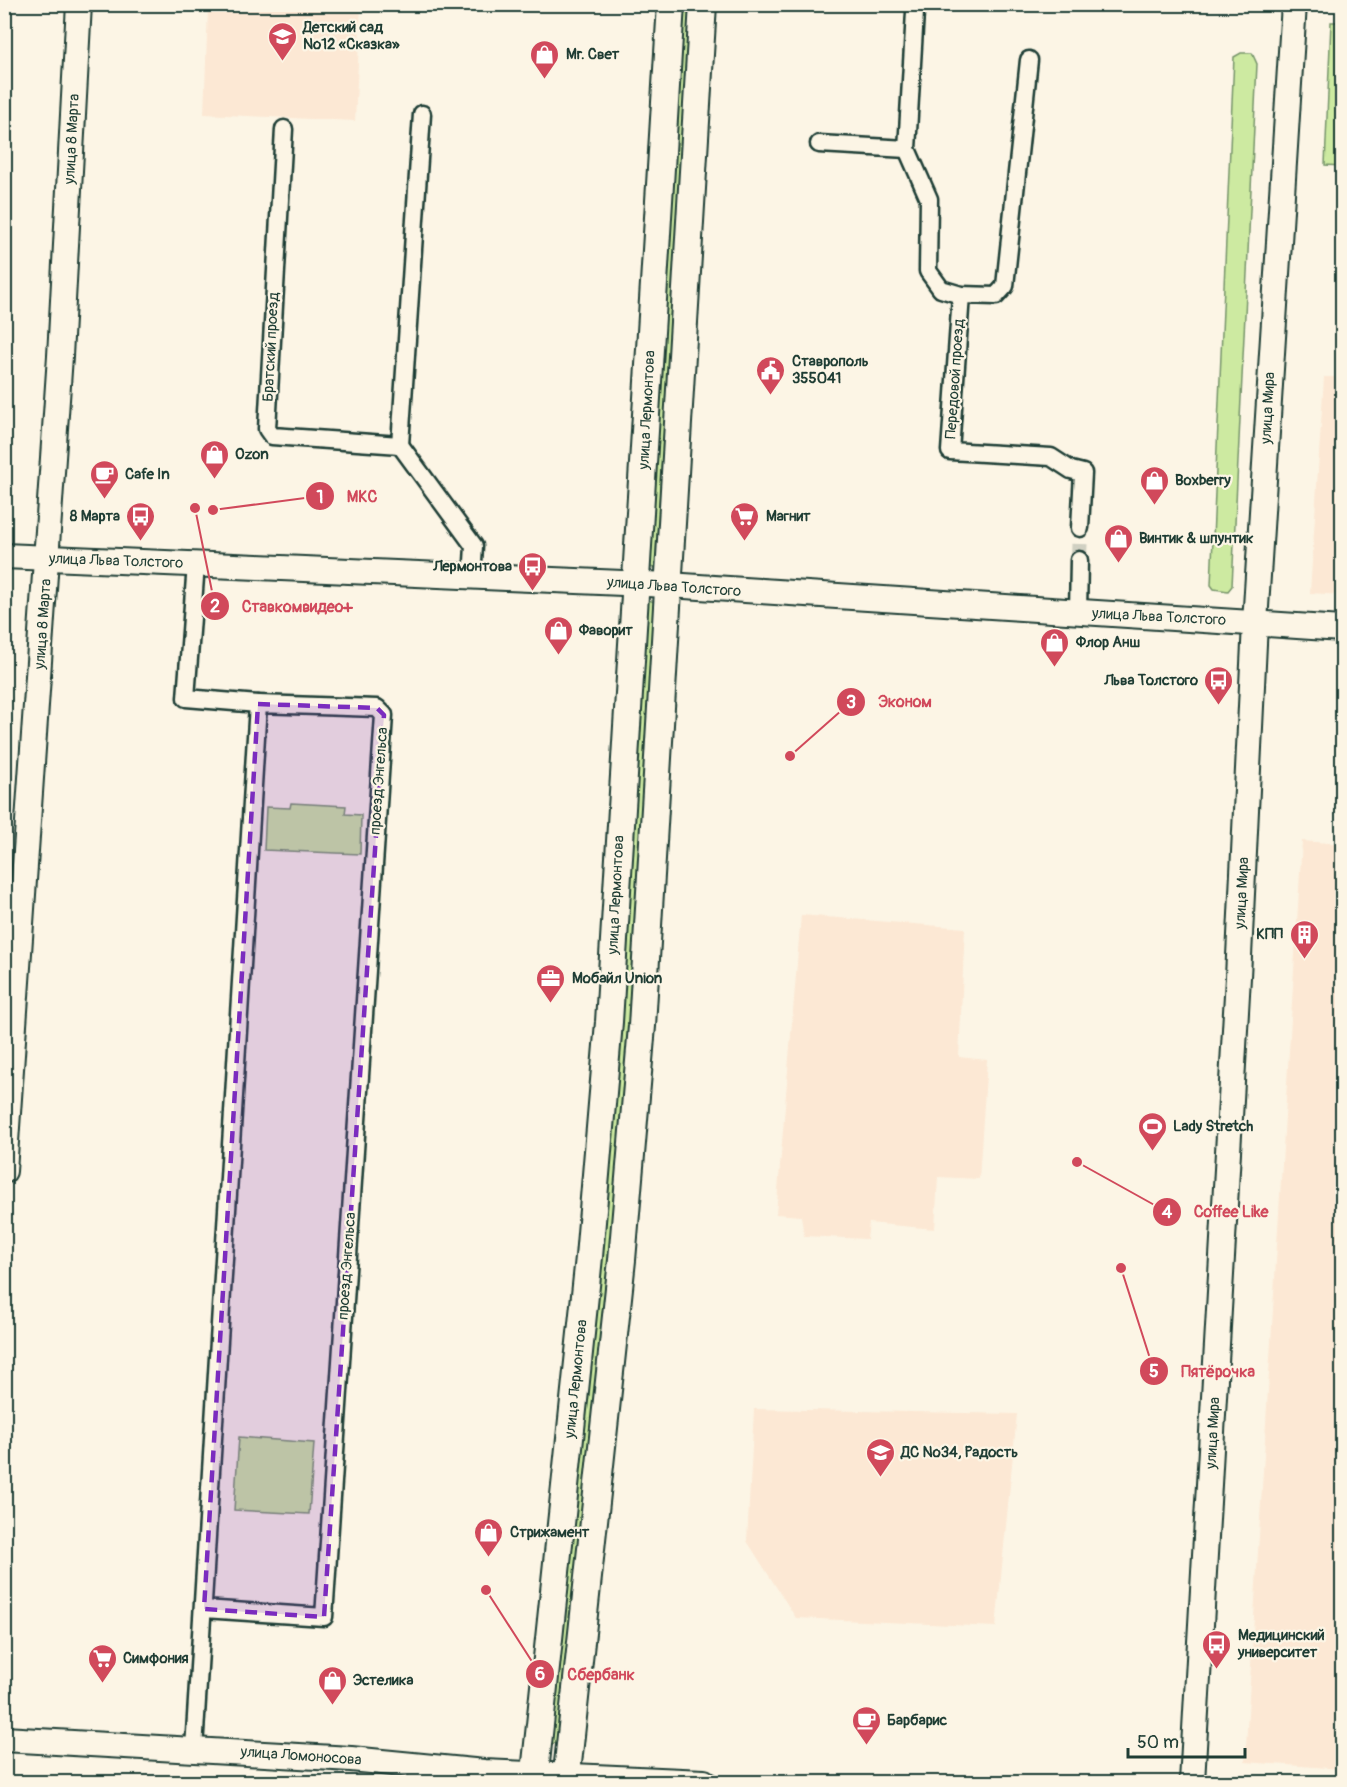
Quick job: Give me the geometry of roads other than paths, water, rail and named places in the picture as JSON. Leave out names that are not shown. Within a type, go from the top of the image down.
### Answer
[{"type":"main road","name":"улица Лермонтова","points":[[534,1778],[590,1245],[609,1022],[671,4]]},
{"type":"main road","name":"улица Лермонтова","points":[[567,1779],[622,1260],[642,1026],[703,4]]},
{"type":"street","name":"улица 8 Марта","points":[[4,1171],[47,558],[79,4]]},
{"type":"street","name":"улица Мира","points":[[1192,1782],[1238,989],[1255,623],[1293,4]]},
{"type":"street","points":[[915,12],[907,150],[929,199],[928,271],[941,289],[962,295],[996,296],[1005,286],[1029,60]]},
{"type":"street","points":[[422,114],[400,445],[474,546],[472,578]]},
{"type":"street","name":"Братский проезд","points":[[284,129],[267,429],[272,436],[400,445]]},
{"type":"street","points":[[819,144],[907,150]]},
{"type":"street","name":"Передовой проезд","points":[[962,295],[950,451],[1051,457],[1071,470],[1083,473],[1080,528]]},
{"type":"street","name":"улица Льва Толстого","points":[[4,556],[669,585],[1342,629]]},
{"type":"street","points":[[1078,612],[1079,560]]},
{"type":"street","points":[[194,1749],[258,704],[186,698],[196,564]]},
{"type":"street","name":"проезд Энгельса","points":[[204,1609],[324,1617],[384,715],[377,708],[258,704]]},
{"type":"street","name":"улица Ломоносова","points":[[4,1739],[194,1749],[534,1778],[704,1782]]},
{"type":"tunnel","points":[[1079,560],[1080,528]]},
{"type":"place","name":"Детский сад №12 «Сказка»","points":[[282,62]]},
{"type":"place","name":"Mr. Свет","points":[[545,80]]},
{"type":"place","name":"Ставрополь 355041","points":[[771,396]]},
{"type":"place","name":"Ozon","points":[[214,480]]},
{"type":"place","name":"Cafe In","points":[[104,500]]},
{"type":"place","name":"Boxberry","points":[[1154,506]]},
{"type":"place","name":"Ставкомвидео+","points":[[195,508]]},
{"type":"place","name":"МКС","points":[[213,510]]},
{"type":"place","name":"8 Марта","points":[[141,542]]},
{"type":"place","name":"Магнит","points":[[745,542]]},
{"type":"place","name":"Винтик & шпунтик","points":[[1118,564]]},
{"type":"place","name":"Лермонтова","points":[[533,592]]},
{"type":"place","name":"Фаворит","points":[[558,656]]},
{"type":"place","name":"Флор Анш","points":[[1055,668]]},
{"type":"place","name":"Льва Толстого","points":[[1219,706]]},
{"type":"place","name":"Эконом","points":[[790,756]]},
{"type":"place","name":"КПП","points":[[1304,960]]},
{"type":"place","name":"Мобайл Union","points":[[551,1004]]},
{"type":"place","name":"Lady Stretch","points":[[1152,1152]]},
{"type":"place","name":"Coffee Like","points":[[1077,1162]]},
{"type":"place","name":"Пятёрочка","points":[[1121,1268]]},
{"type":"place","name":"ДС №34, Радость","points":[[880,1478]]},
{"type":"place","name":"Стрижамент","points":[[489,1558]]},
{"type":"place","name":"Сбербанк","points":[[486,1590]]},
{"type":"place","name":"Медицинский университет","points":[[1217,1670]]},
{"type":"place","name":"Симфония","points":[[102,1684]]},
{"type":"place","name":"Эстелика","points":[[332,1706]]},
{"type":"place","name":"Барбарис","points":[[866,1746]]}]
